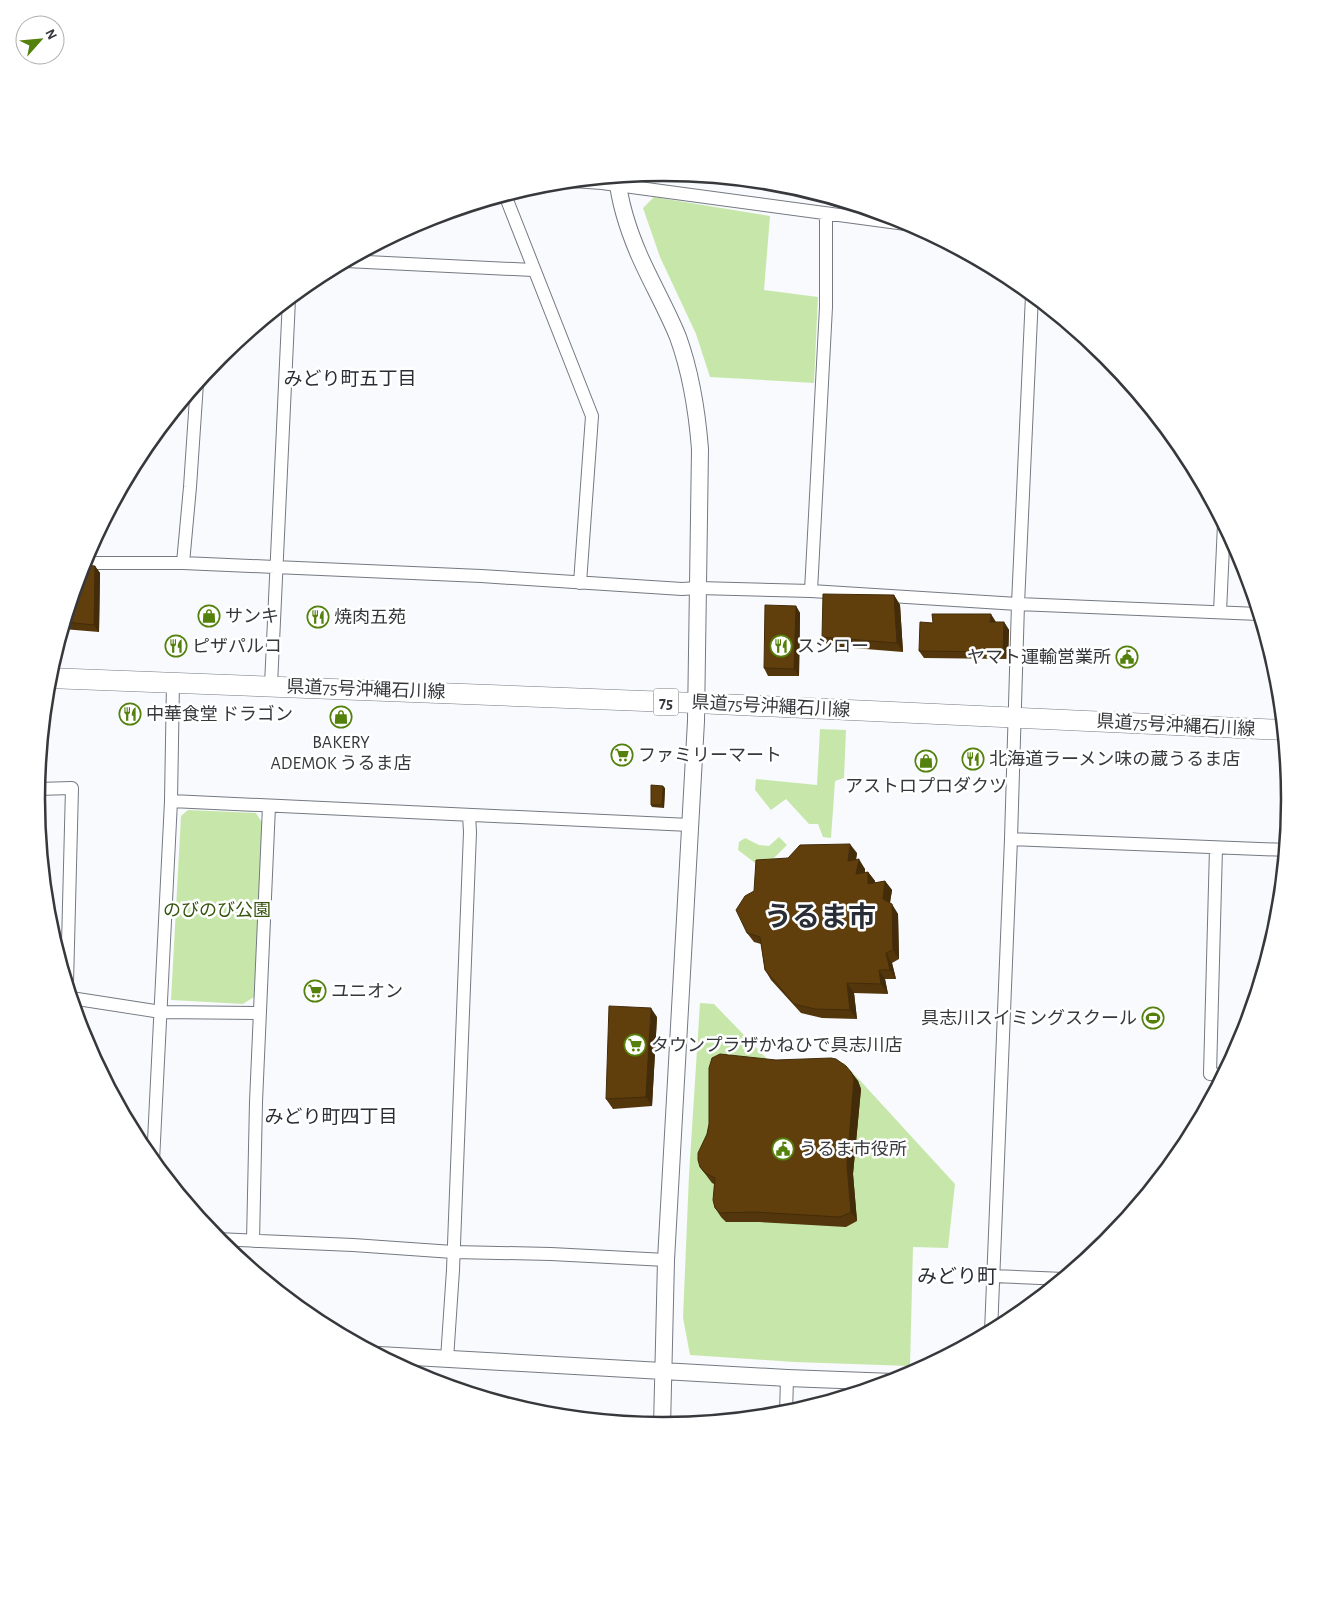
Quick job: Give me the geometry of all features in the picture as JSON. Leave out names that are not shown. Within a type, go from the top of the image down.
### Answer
[{"type":"main road","name":"県道75号沖縄石川線","points":[[57,678],[271,685],[1278,730]]},
{"type":"street","points":[[623,182],[881,221]]},
{"type":"street","points":[[617,183],[622,206],[640,258],[677,336],[691,382],[700,449],[696,703],[666,1260],[662,1418]]},
{"type":"street","points":[[506,201],[592,416],[580,583]]},
{"type":"street","points":[[811,591],[826,307],[826,214]]},
{"type":"street","points":[[359,262],[534,270]]},
{"type":"street","points":[[991,1324],[1011,839],[1018,604],[1032,303]]},
{"type":"street","points":[[271,685],[275,567],[289,308]]},
{"type":"street","points":[[183,563],[196,394]]},
{"type":"street","points":[[1220,612],[1223,538]]},
{"type":"street","points":[[92,564],[183,563],[481,576],[682,589],[811,591],[1018,604],[1253,614]]},
{"type":"street","points":[[154,1149],[171,801],[173,682]]},
{"type":"street","points":[[45,789],[72,788],[67,965]]},
{"type":"street","points":[[171,801],[690,824]]},
{"type":"street","points":[[253,1241],[256,1102],[269,806]]},
{"type":"street","points":[[447,1359],[470,832],[469,815]]},
{"type":"street","points":[[1011,839],[1280,850]]},
{"type":"street","points":[[1216,848],[1210,1074],[1217,1075]]},
{"type":"street","points":[[78,999],[161,1012],[260,1013]]},
{"type":"street","points":[[229,1240],[453,1252],[552,1254],[666,1260]]},
{"type":"street","points":[[993,1276],[1054,1279]]},
{"type":"street","points":[[396,1357],[662,1372],[872,1381]]},
{"type":"street","points":[[786,1405],[787,1378]]},
{"type":"green space","points":[[654,197],[770,216],[764,290],[818,297],[814,383],[710,377],[696,334],[660,257],[643,208]]},
{"type":"green space","points":[[820,729],[846,730],[844,778],[835,781],[831,838],[823,837],[818,824],[809,824],[786,799],[771,810],[755,790],[756,779],[817,785]]},
{"type":"green space","name":"のびのび公園","points":[[188,810],[256,813],[263,824],[254,997],[243,1004],[171,1000],[181,816]]},
{"type":"green space","points":[[779,837],[787,845],[763,869],[738,850],[739,842],[745,838],[759,845],[769,846]]},
{"type":"green space","points":[[700,1003],[714,1004],[769,1061],[844,1063],[955,1184],[948,1248],[913,1247],[910,1366],[794,1362],[690,1355],[683,1318],[689,1175]]},
{"type":"building","points":[[91,566],[95,566],[94,625],[71,623]]},
{"type":"building","points":[[823,594],[894,595],[897,643],[822,637]]},
{"type":"building","points":[[765,605],[796,606],[794,669],[764,668]]},
{"type":"building","points":[[932,614],[991,614],[990,622],[1004,622],[1003,652],[919,651],[920,622],[933,623]]},
{"type":"building","points":[[651,785],[663,786],[662,805],[651,805]]},
{"type":"building","points":[[850,844],[848,861],[859,859],[856,874],[868,872],[868,884],[885,881],[883,899],[892,904],[893,950],[886,953],[890,970],[879,970],[881,984],[847,983],[850,1010],[815,1009],[794,1004],[765,970],[760,937],[747,933],[736,910],[745,896],[754,891],[756,860],[788,858],[800,845]]},
{"type":"building","points":[[609,1006],[651,1008],[646,1097],[606,1099]]},
{"type":"building","name":"うるま市役所","points":[[720,1054],[776,1060],[831,1058],[846,1066],[851,1072],[854,1079],[847,1165],[851,1212],[840,1217],[753,1212],[720,1213],[715,1208],[713,1200],[715,1178],[705,1173],[700,1167],[698,1153],[707,1134],[709,1124],[709,1068],[712,1058]]},
{"type":"place","name":"サンキ","points":[[209,616]]},
{"type":"place","name":"焼肉五苑","points":[[318,617]]},
{"type":"place","name":"ピザパルコ","points":[[176,646]]},
{"type":"place","name":"スシロー","points":[[781,646]]},
{"type":"place","name":"ヤマト運輸営業所","points":[[1127,657]]},
{"type":"place","name":"中華食堂 ドラゴン","points":[[130,714]]},
{"type":"place","name":"BAKERY ADEMOK うるま店","points":[[341,717]]},
{"type":"place","name":"ファミリーマート","points":[[622,755]]},
{"type":"place","name":"北海道ラーメン味の蔵うるま店","points":[[973,759]]},
{"type":"place","name":"アストロプロダクツ","points":[[926,761]]},
{"type":"place","name":"ユニオン","points":[[315,991]]},
{"type":"place","name":"具志川スイミングスクール","points":[[1153,1018]]},
{"type":"place","name":"タウンプラザかねひで具志川店","points":[[635,1045]]},
{"type":"place","name":"うるま市役所","points":[[783,1149]]},
{"type":"district","name":"みどり町五丁目","points":[[350,378]]},
{"type":"district","name":"うるま市","points":[[820,916]]},
{"type":"district","name":"みどり町四丁目","points":[[331,1116]]},
{"type":"district","name":"みどり町","points":[[957,1276]]}]
